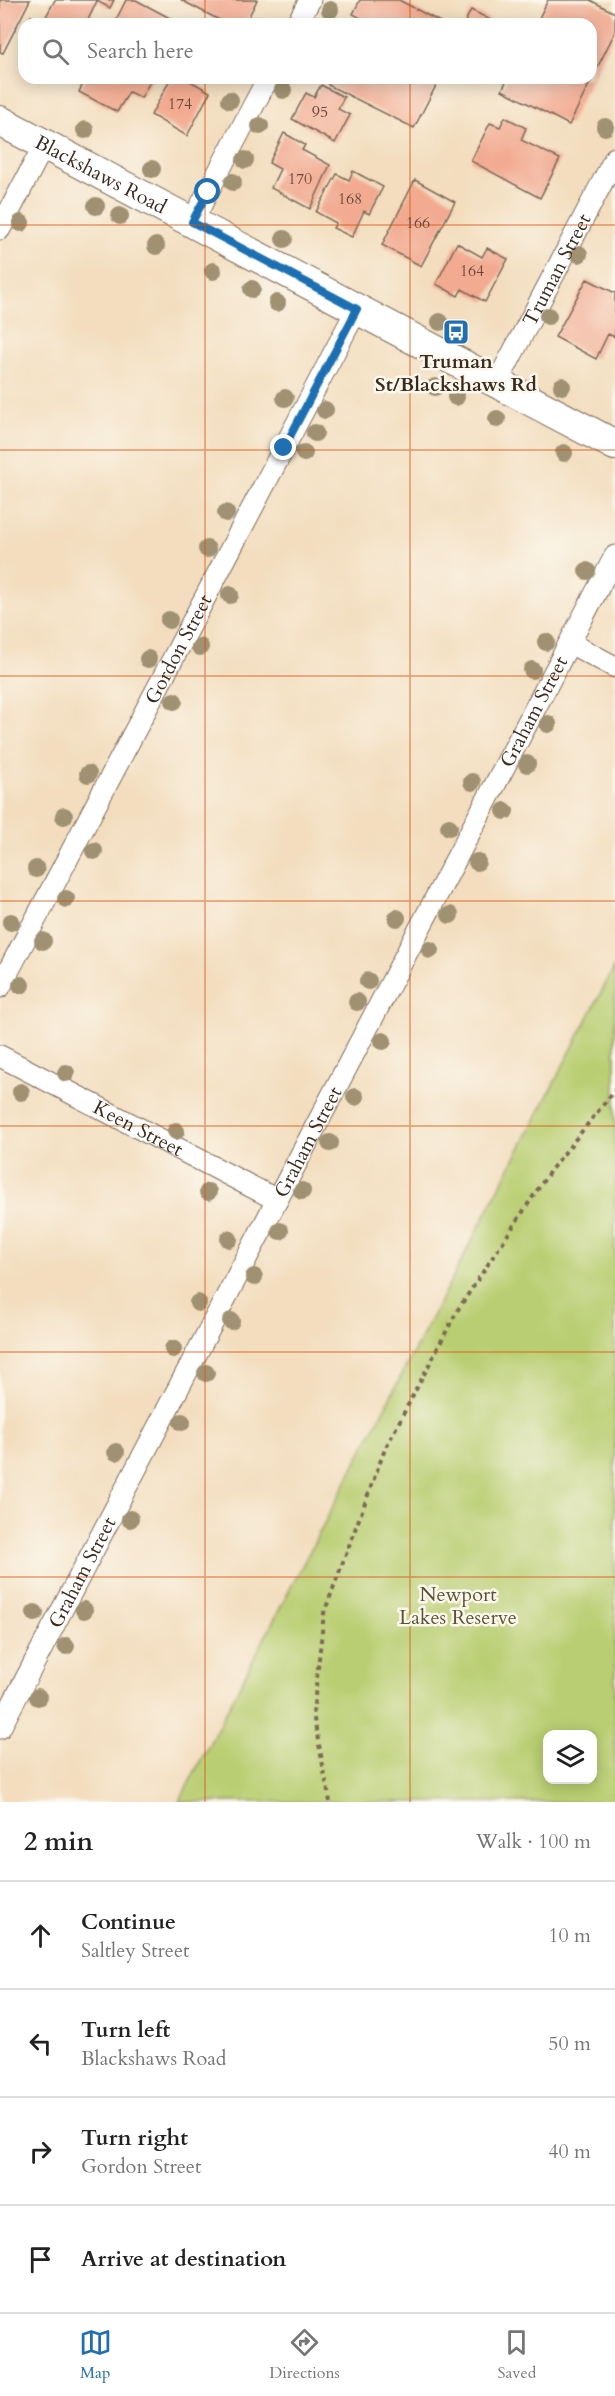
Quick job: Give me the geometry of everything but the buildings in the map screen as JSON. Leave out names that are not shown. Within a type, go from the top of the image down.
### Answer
[{"type":"main road","name":"Blackshaws Road","points":[[0,121],[615,445]]},
{"type":"street","points":[[300,18],[310,0]]},
{"type":"street","points":[[192,222],[265,84]]},
{"type":"street","points":[[0,229],[45,145]]},
{"type":"street","name":"Truman Street","points":[[497,383],[615,158]]},
{"type":"street","name":"Gordon Street","points":[[0,987],[357,309]]},
{"type":"street","name":"Graham Street","points":[[0,1728],[615,556]]},
{"type":"street","points":[[570,644],[615,667]]},
{"type":"street","name":"Keen Street","points":[[0,1056],[277,1200]]},
{"type":"path","points":[[330,1802],[313,1714],[324,1613],[385,1449],[457,1311],[550,1171],[615,1090]]},
{"type":"green space","name":"Newport Lakes Reserve","points":[[615,966],[615,1802],[179,1802]]},
{"type":"place","name":"Truman St/Blackshaws Rd","points":[[456,332]]},
{"type":"route","points":[[208,192],[192,222],[357,309],[284,448]]}]
